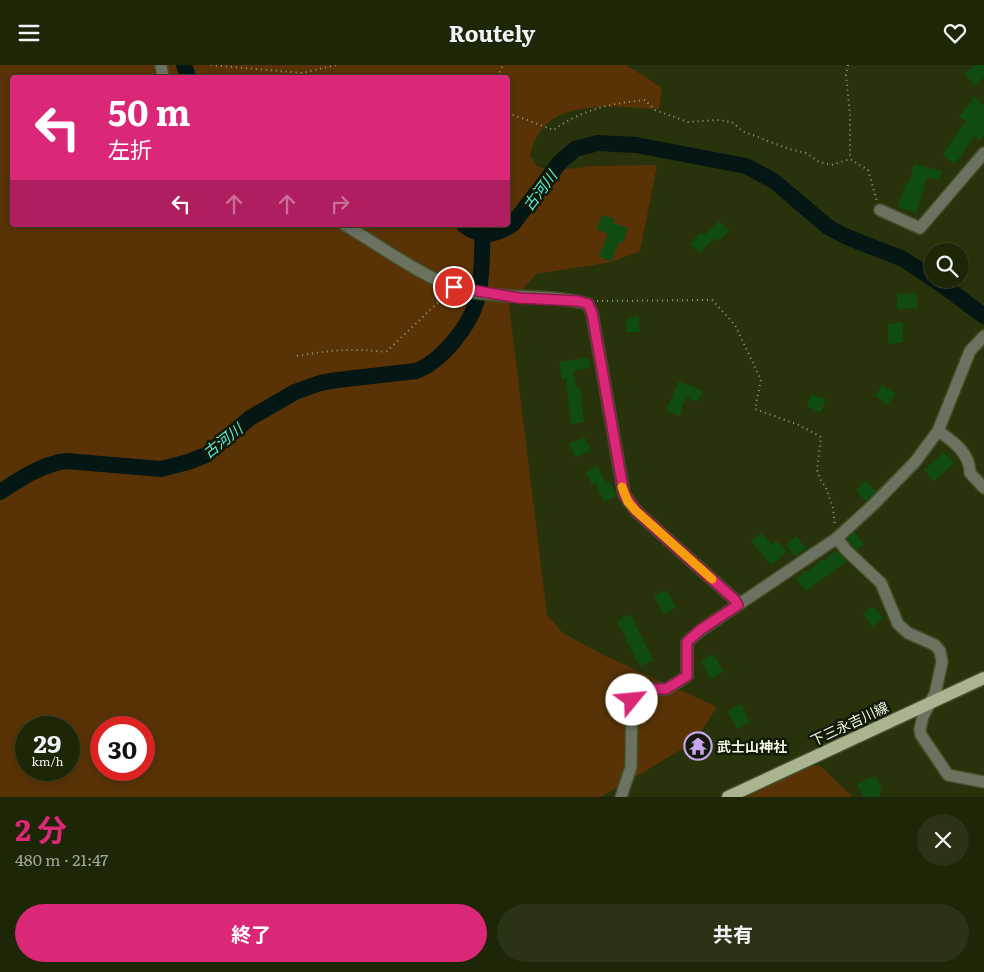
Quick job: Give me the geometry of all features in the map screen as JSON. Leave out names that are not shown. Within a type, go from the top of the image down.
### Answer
[{"type":"main road","name":"下三永吉川線","points":[[728,797],[984,678]]},
{"type":"street","points":[[880,210],[920,228],[984,153]]},
{"type":"street","points":[[347,227],[430,276],[459,289],[519,298],[578,301],[588,304],[592,313],[624,494],[636,511],[734,599],[738,605]]},
{"type":"street","points":[[621,797],[631,767],[632,700],[643,689],[666,689],[687,676],[687,642],[700,630],[837,538],[915,462],[938,431],[970,351],[984,336]]},
{"type":"street","points":[[938,431],[955,443],[964,455],[970,467],[970,473],[984,488]]},
{"type":"street","points":[[837,538],[846,550],[881,583],[898,624],[908,633],[935,645],[940,651],[942,662],[935,694],[923,716],[920,729],[921,735],[934,757],[948,775],[984,782]]},
{"type":"path","points":[[211,65],[302,73],[336,65]]},
{"type":"path","points":[[848,65],[846,75],[850,115],[850,159]]},
{"type":"path","points":[[510,114],[554,130],[568,119],[582,113],[625,102],[645,100],[655,110],[688,123],[717,120],[732,122],[742,131],[789,149],[806,153],[819,162],[831,165],[850,159],[868,170],[880,210]]},
{"type":"path","points":[[297,356],[333,349],[358,348],[386,352],[437,306],[459,289]]},
{"type":"path","points":[[588,304],[595,301],[712,300],[735,325],[761,380],[756,409],[799,425],[821,437],[817,470],[820,479],[826,487],[833,509],[837,538]]},
{"type":"shaded area","points":[[0,65],[626,65],[662,88],[659,109],[601,107],[581,109],[564,114],[548,123],[537,136],[530,156],[537,166],[551,171],[592,166],[657,165],[640,251],[612,262],[536,274],[509,305],[547,615],[563,633],[603,655],[717,707],[694,742],[601,797],[0,797]]},
{"type":"shaded area","points":[[819,765],[853,797],[741,797],[798,769]]},
{"type":"building","points":[[975,65],[984,65],[984,77],[975,86],[964,74]]},
{"type":"building","points":[[974,97],[984,105],[984,135],[980,141],[974,136],[955,164],[942,155],[966,121],[959,117]]},
{"type":"building","points":[[914,164],[942,171],[940,180],[927,177],[916,213],[898,207],[906,183],[909,184]]},
{"type":"building","points":[[602,215],[615,219],[613,223],[628,228],[623,243],[619,242],[611,262],[599,256],[608,234],[596,229]]},
{"type":"building","points":[[720,221],[729,231],[718,241],[715,238],[699,253],[690,243],[701,232],[704,235]]},
{"type":"building","points":[[917,293],[917,308],[897,309],[897,294]]},
{"type":"building","points":[[639,316],[640,332],[626,332],[626,318]]},
{"type":"building","points":[[903,322],[903,342],[888,344],[888,324]]},
{"type":"building","points":[[588,358],[590,368],[573,371],[576,387],[580,386],[584,422],[571,424],[566,378],[562,379],[559,362]]},
{"type":"building","points":[[679,381],[703,391],[698,402],[686,397],[679,416],[666,410]]},
{"type":"building","points":[[882,385],[896,394],[887,405],[875,396]]},
{"type":"building","points":[[811,394],[826,399],[821,412],[807,407]]},
{"type":"building","points":[[585,437],[591,451],[575,457],[569,443]]},
{"type":"building","points":[[944,452],[954,463],[934,481],[924,470]]},
{"type":"building","points":[[597,465],[606,484],[610,482],[617,496],[604,502],[596,484],[592,485],[586,472]]},
{"type":"building","points":[[866,480],[876,492],[865,501],[856,490]]},
{"type":"building","points":[[854,532],[864,544],[857,550],[847,539]]},
{"type":"building","points":[[762,533],[772,545],[777,541],[787,552],[771,565],[751,541]]},
{"type":"building","points":[[796,536],[806,548],[795,556],[786,545]]},
{"type":"building","points":[[836,550],[847,561],[806,591],[796,579],[806,570],[808,572],[822,559],[825,561]]},
{"type":"building","points":[[667,590],[676,608],[663,614],[654,596]]},
{"type":"building","points":[[873,606],[883,618],[873,627],[863,615]]},
{"type":"building","points":[[630,614],[653,660],[640,667],[617,621]]},
{"type":"building","points":[[714,654],[723,672],[710,679],[701,661]]},
{"type":"building","points":[[741,704],[750,722],[737,729],[728,711]]},
{"type":"building","points":[[876,776],[882,789],[878,791],[881,797],[863,797],[857,783]]},
{"type":"waterway","points":[[184,65],[187,75]]},
{"type":"waterway","name":"古河川","points":[[510,226],[560,162],[575,149],[598,143],[636,145],[746,166],[774,181],[828,227],[847,237],[903,259],[924,273]]},
{"type":"waterway","name":"古河川","points":[[467,227],[482,233],[495,233],[508,227]]},
{"type":"waterway","name":"古河川","points":[[0,492],[23,477],[48,465],[66,461],[161,469],[188,462],[206,455],[250,418],[295,392],[320,383],[416,371],[426,366],[453,342],[468,321],[473,310],[480,284],[483,234]]},
{"type":"waterway","name":"古河川","points":[[946,288],[984,316]]},
{"type":"slow traffic","points":[[622,487],[628,502],[636,511],[712,579]]},
{"type":"place","name":"武士山神社","points":[[698,746]]},
{"type":"route","points":[[454,287],[519,298],[578,301],[588,304],[592,313],[620,480],[624,494],[636,511],[734,599],[738,605],[700,630],[687,642],[687,676],[666,689],[643,689],[632,700]]}]
